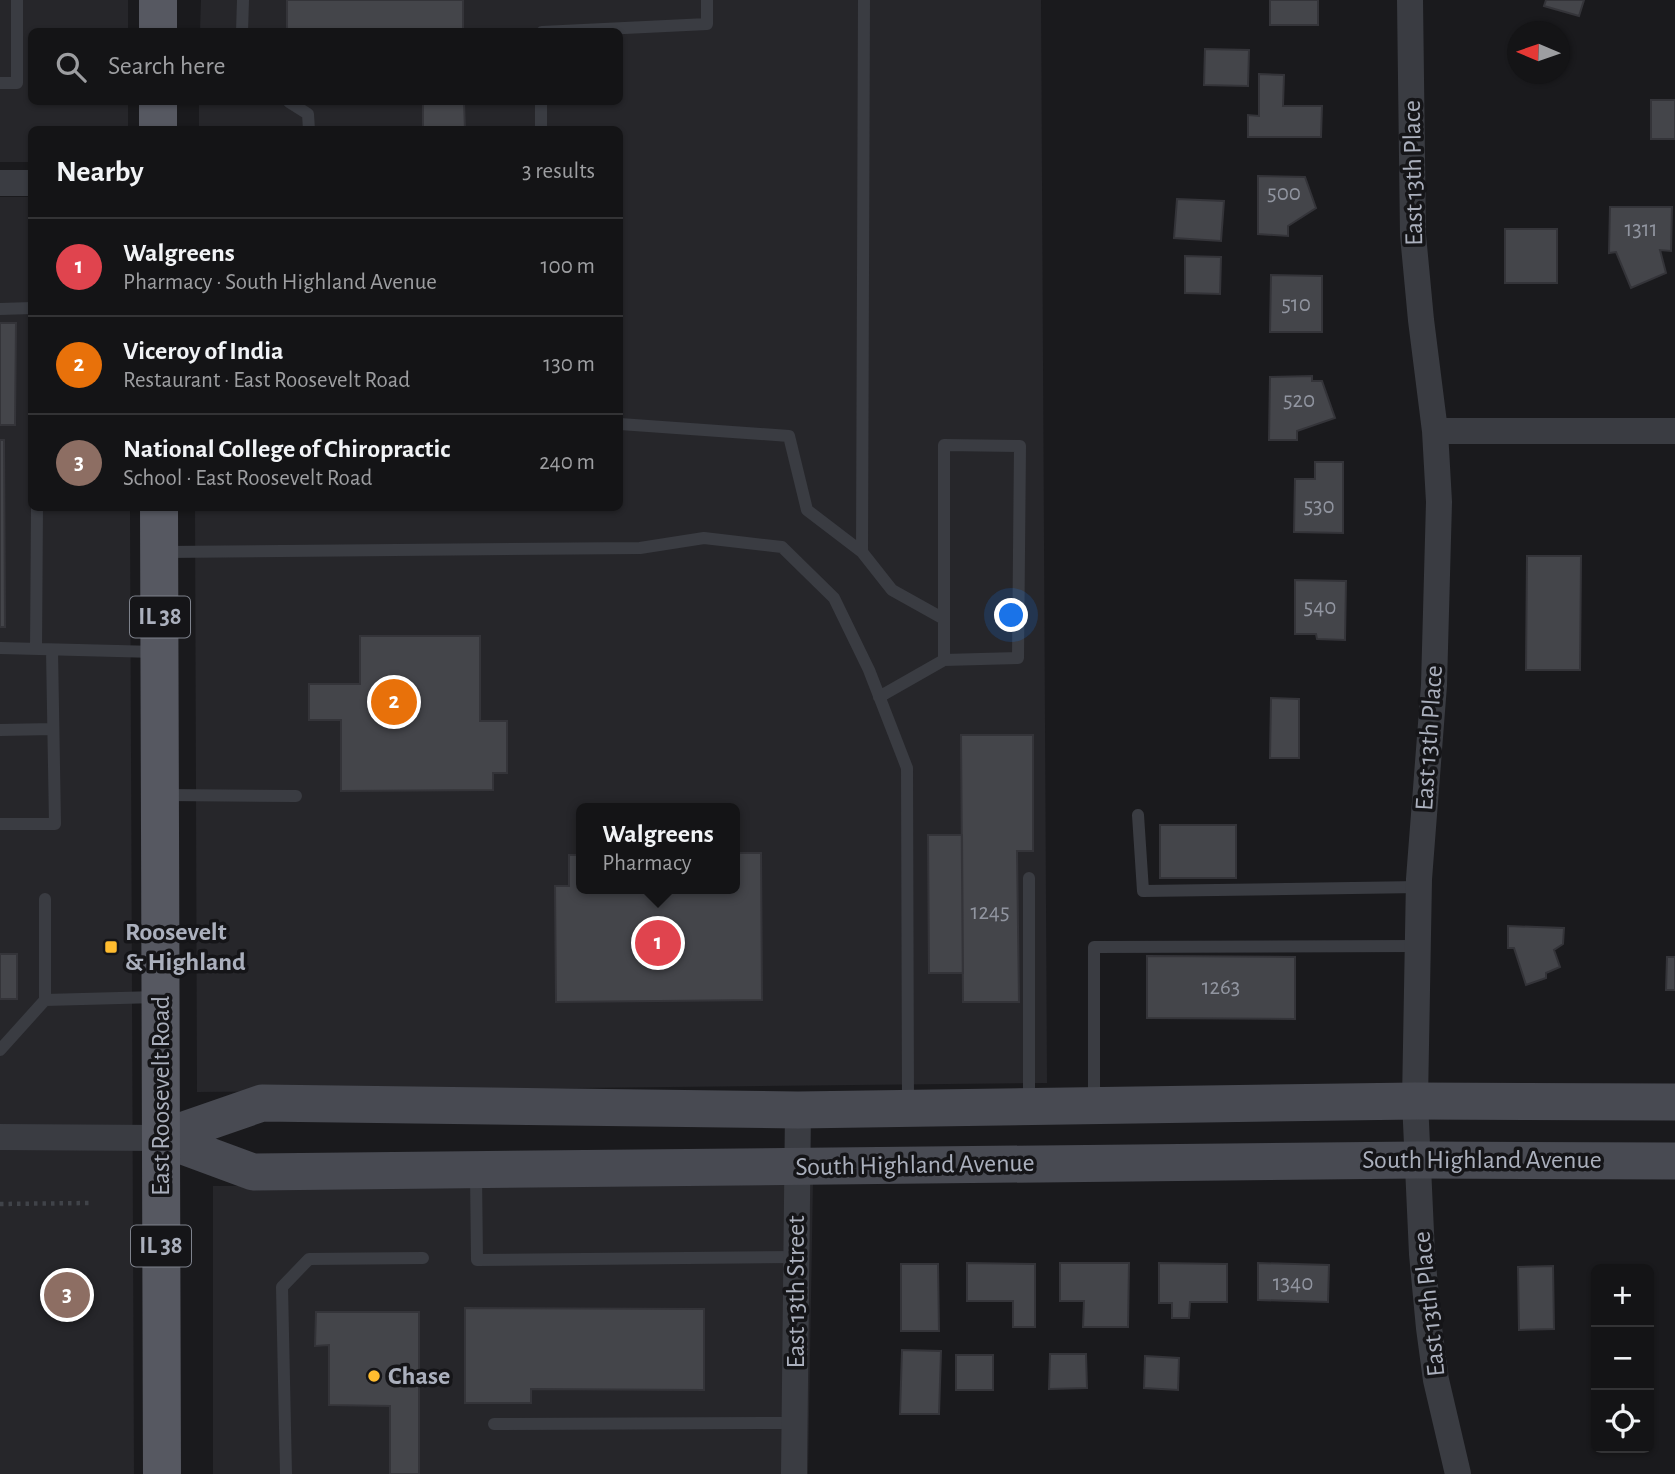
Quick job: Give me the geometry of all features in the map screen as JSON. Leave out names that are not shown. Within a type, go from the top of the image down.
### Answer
[{"type":"main road","points":[[158,0],[158,28]]},
{"type":"main road","points":[[158,105],[158,126]]},
{"type":"main road","name":"East Roosevelt Road","points":[[159,511],[162,1474]]},
{"type":"main road","name":"South Highland Avenue","points":[[161,1138],[262,1103],[798,1110],[1415,1101],[1675,1102]]},
{"type":"main road","name":"South Highland Avenue","points":[[161,1138],[253,1172],[1417,1160],[1675,1161]]},
{"type":"street","name":"East 13th Place","points":[[1410,0],[1413,235],[1435,430],[1439,502],[1434,685],[1420,887],[1415,1101],[1422,1254],[1429,1328],[1436,1380],[1458,1474]]},
{"type":"street","points":[[0,183],[28,183]]},
{"type":"street","points":[[1435,430],[1675,431]]},
{"type":"street","name":"East 13th Street","points":[[794,1474],[798,1110]]},
{"type":"street","name":"South Highland Avenue","points":[[0,1137],[161,1138]]},
{"type":"lane","points":[[0,83],[17,83],[17,0]]},
{"type":"lane","points":[[242,28],[243,0]]},
{"type":"lane","points":[[623,28],[707,24],[707,0]]},
{"type":"lane","points":[[862,552],[864,0]]},
{"type":"lane","points":[[294,105],[308,114],[309,126]]},
{"type":"lane","points":[[541,105],[541,126]]},
{"type":"lane","points":[[0,309],[28,308]]},
{"type":"lane","points":[[623,424],[789,436],[807,510],[862,552],[891,590],[944,619]]},
{"type":"lane","points":[[879,697],[944,660],[1018,658],[1020,446],[944,445],[944,660]]},
{"type":"lane","points":[[36,649],[37,511]]},
{"type":"lane","points":[[160,552],[640,548],[704,538],[782,547],[834,598],[869,670],[907,768],[908,1108]]},
{"type":"lane","points":[[0,648],[160,652]]},
{"type":"lane","points":[[0,824],[55,824],[52,650]]},
{"type":"lane","points":[[0,730],[53,729]]},
{"type":"lane","points":[[160,795],[296,796]]},
{"type":"lane","points":[[1138,815],[1143,891],[1420,887]]},
{"type":"lane","points":[[1029,878],[1029,1107]]},
{"type":"lane","points":[[0,1050],[45,1000],[45,899]]},
{"type":"lane","points":[[1094,1105],[1094,947],[1418,946]]},
{"type":"lane","points":[[45,1000],[161,997]]},
{"type":"lane","points":[[476,1170],[477,1260],[796,1258]]},
{"type":"lane","points":[[286,1474],[282,1287],[309,1259],[423,1258]]},
{"type":"lane","points":[[494,1424],[795,1423]]},
{"type":"path","points":[[0,1204],[89,1203]]},
{"type":"shaded area","points":[[0,0],[128,0],[128,28],[28,28],[28,105],[128,105],[128,126],[28,126],[28,162],[0,162]]},
{"type":"shaded area","points":[[201,0],[1041,0],[1047,1083],[197,1092],[195,511],[623,511],[623,126],[199,126],[199,105],[623,105],[623,28],[200,28]]},
{"type":"shaded area","points":[[0,197],[28,197],[28,511],[130,511],[134,1474],[0,1474]]},
{"type":"shaded area","points":[[813,1181],[808,1474],[213,1474],[213,1186]]},
{"type":"building","points":[[287,0],[463,0],[463,28],[287,28]]},
{"type":"building","points":[[1270,0],[1318,0],[1318,25],[1270,25]]},
{"type":"building","points":[[1546,0],[1584,0],[1579,16],[1544,6]]},
{"type":"building","points":[[1205,49],[1249,50],[1248,86],[1204,85]]},
{"type":"building","points":[[1259,74],[1284,75],[1283,106],[1322,106],[1321,137],[1248,137],[1248,115],[1259,116]]},
{"type":"building","points":[[1651,100],[1675,100],[1675,139],[1651,139]]},
{"type":"building","points":[[423,105],[464,105],[465,126],[423,126]]},
{"type":"building","points":[[1258,176],[1305,177],[1316,208],[1288,226],[1288,236],[1258,234]]},
{"type":"building","points":[[1177,199],[1224,201],[1221,241],[1174,238]]},
{"type":"building","points":[[1610,207],[1672,207],[1671,251],[1660,250],[1666,273],[1631,288],[1616,252],[1609,253]]},
{"type":"building","points":[[1505,229],[1557,229],[1557,283],[1505,283]]},
{"type":"building","points":[[1185,256],[1221,257],[1220,294],[1185,293]]},
{"type":"building","points":[[1271,275],[1322,276],[1322,332],[1270,332]]},
{"type":"building","points":[[0,323],[16,323],[15,425],[0,425]]},
{"type":"building","points":[[1312,376],[1312,381],[1322,381],[1335,418],[1297,431],[1297,440],[1269,440],[1270,377]]},
{"type":"building","points":[[0,440],[4,440],[5,627],[0,627]]},
{"type":"building","points":[[1315,462],[1343,462],[1343,533],[1294,532],[1295,479],[1315,479]]},
{"type":"building","points":[[1527,556],[1581,556],[1580,670],[1526,670]]},
{"type":"building","points":[[1295,580],[1346,581],[1345,640],[1317,639],[1316,634],[1295,634]]},
{"type":"building","points":[[360,636],[480,636],[480,721],[507,721],[507,773],[493,773],[493,790],[341,791],[341,720],[309,720],[309,684],[360,684]]},
{"type":"building","points":[[1271,698],[1299,699],[1299,758],[1270,758]]},
{"type":"building","points":[[961,735],[1033,735],[1033,851],[1017,851],[1019,1002],[963,1002]]},
{"type":"building","points":[[1160,825],[1236,825],[1236,878],[1160,878]]},
{"type":"building","points":[[928,835],[962,835],[963,973],[929,973]]},
{"type":"building","points":[[740,853],[761,853],[762,1000],[556,1002],[555,886],[569,886],[569,855],[576,855],[576,894],[740,894]]},
{"type":"building","points":[[1508,926],[1564,928],[1563,944],[1554,950],[1560,967],[1546,973],[1546,978],[1526,985],[1514,948],[1508,948]]},
{"type":"building","points":[[0,954],[17,954],[17,999],[0,999]]},
{"type":"building","points":[[1147,956],[1295,957],[1295,1019],[1147,1018]]},
{"type":"building","points":[[1667,957],[1675,957],[1675,990],[1666,990]]},
{"type":"building","points":[[967,1263],[1035,1264],[1035,1327],[1013,1327],[1013,1301],[967,1301]]},
{"type":"building","points":[[1060,1263],[1129,1263],[1128,1327],[1083,1327],[1084,1301],[1060,1301]]},
{"type":"building","points":[[1159,1263],[1227,1264],[1227,1302],[1190,1302],[1189,1318],[1172,1318],[1172,1303],[1159,1303]]},
{"type":"building","points":[[1258,1263],[1329,1265],[1328,1302],[1258,1300]]},
{"type":"building","points":[[901,1264],[938,1264],[939,1331],[901,1331]]},
{"type":"building","points":[[1553,1266],[1554,1329],[1519,1330],[1518,1267]]},
{"type":"building","points":[[465,1308],[704,1309],[704,1390],[531,1389],[531,1403],[465,1403]]},
{"type":"building","name":"Chase","points":[[316,1312],[419,1312],[419,1474],[390,1474],[390,1406],[329,1405],[329,1345],[315,1346]]},
{"type":"building","points":[[902,1350],[941,1351],[939,1414],[900,1414]]},
{"type":"building","points":[[1050,1354],[1086,1354],[1087,1388],[1049,1389]]},
{"type":"building","points":[[956,1355],[993,1355],[993,1390],[956,1390]]},
{"type":"building","points":[[1145,1356],[1179,1358],[1178,1390],[1144,1388]]},
{"type":"place","name":"Viceroy of India","points":[[394,702]]},
{"type":"place","name":"Walgreens","points":[[658,943]]},
{"type":"place","name":"Roosevelt & Highland","points":[[111,947]]},
{"type":"place","name":"National College of Chiropractic","points":[[67,1295]]},
{"type":"place","name":"Chase","points":[[374,1376]]}]
